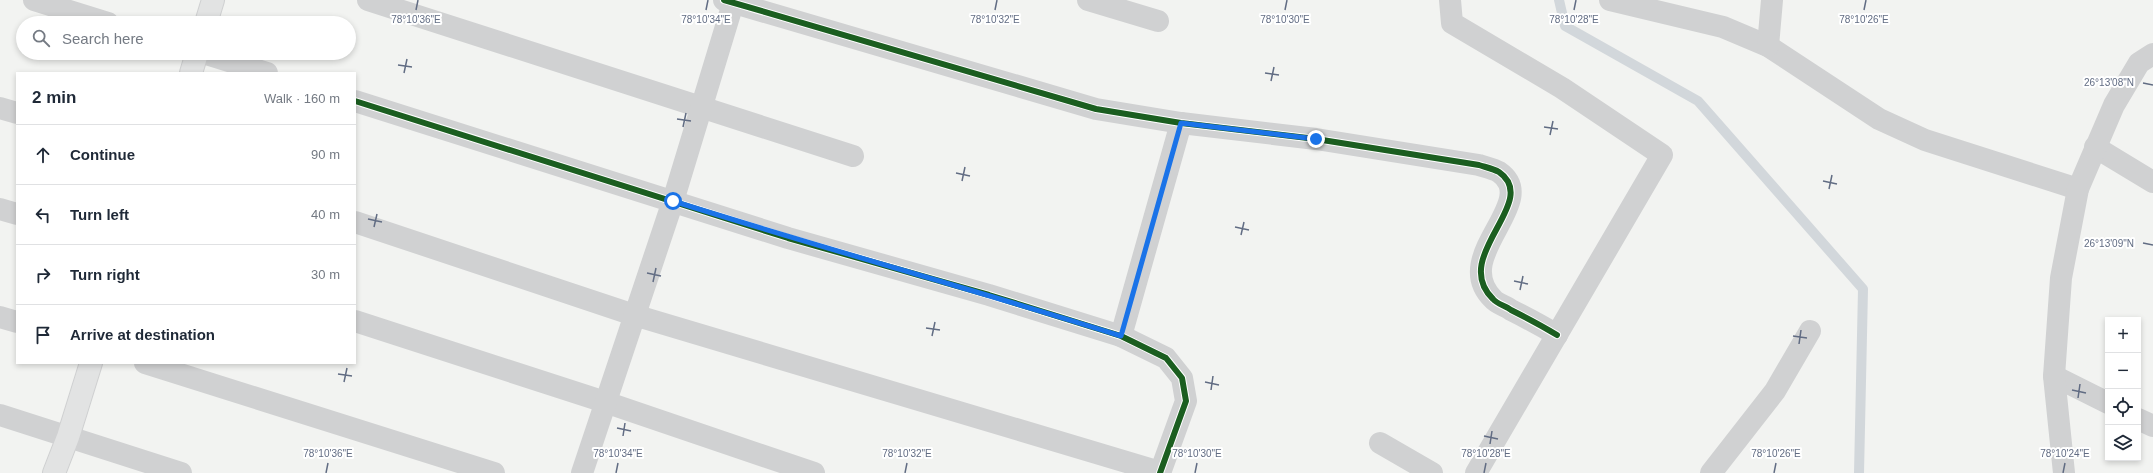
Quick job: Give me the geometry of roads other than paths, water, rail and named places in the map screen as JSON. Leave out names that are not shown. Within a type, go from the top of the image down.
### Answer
[{"type":"street","points":[[34,0],[85,16]]},
{"type":"street","points":[[208,16],[213,0]]},
{"type":"street","points":[[368,0],[853,156]]},
{"type":"street","points":[[1088,0],[1158,21]]},
{"type":"street","points":[[1450,0],[1452,23],[1562,88],[1662,155],[1476,473]]},
{"type":"street","points":[[1610,0],[1723,27],[1768,46],[1879,119],[1925,140],[2078,189]]},
{"type":"street","points":[[1768,46],[1772,0]]},
{"type":"street","points":[[582,473],[673,201],[701,108],[730,1],[1096,108],[1181,123],[1316,139],[1448,160],[1479,165],[1500,173],[1509,185],[1511,201],[1484,253],[1480,272],[1484,286],[1493,300],[1557,335]]},
{"type":"street","points":[[2064,473],[2054,376],[2061,278],[2078,189],[2114,105],[2139,63],[2153,54]]},
{"type":"street","points":[[191,72],[195,60]]},
{"type":"street","points":[[225,60],[264,72]]},
{"type":"street","points":[[356,101],[788,238],[989,295],[1121,336],[1166,358],[1182,378],[1186,401],[1160,473],[634,315],[356,222]]},
{"type":"street","points":[[0,108],[16,113]]},
{"type":"street","points":[[1121,336],[1181,123]]},
{"type":"street","points":[[2095,147],[2153,182]]},
{"type":"street","points":[[0,209],[16,214]]},
{"type":"street","points":[[0,317],[16,322]]},
{"type":"street","points":[[356,321],[605,402],[814,473]]},
{"type":"street","points":[[1718,470],[1775,391],[1810,331]]},
{"type":"street","points":[[54,473],[68,437],[91,364]]},
{"type":"street","points":[[148,364],[494,473]]},
{"type":"street","points":[[2054,376],[2105,402]]},
{"type":"street","points":[[0,416],[181,473]]},
{"type":"street","points":[[2141,420],[2153,426]]},
{"type":"street","points":[[1380,443],[1432,473]]},
{"type":"waterway","points":[[1559,0],[1565,26],[1698,101],[1863,289],[1859,473]]}]
